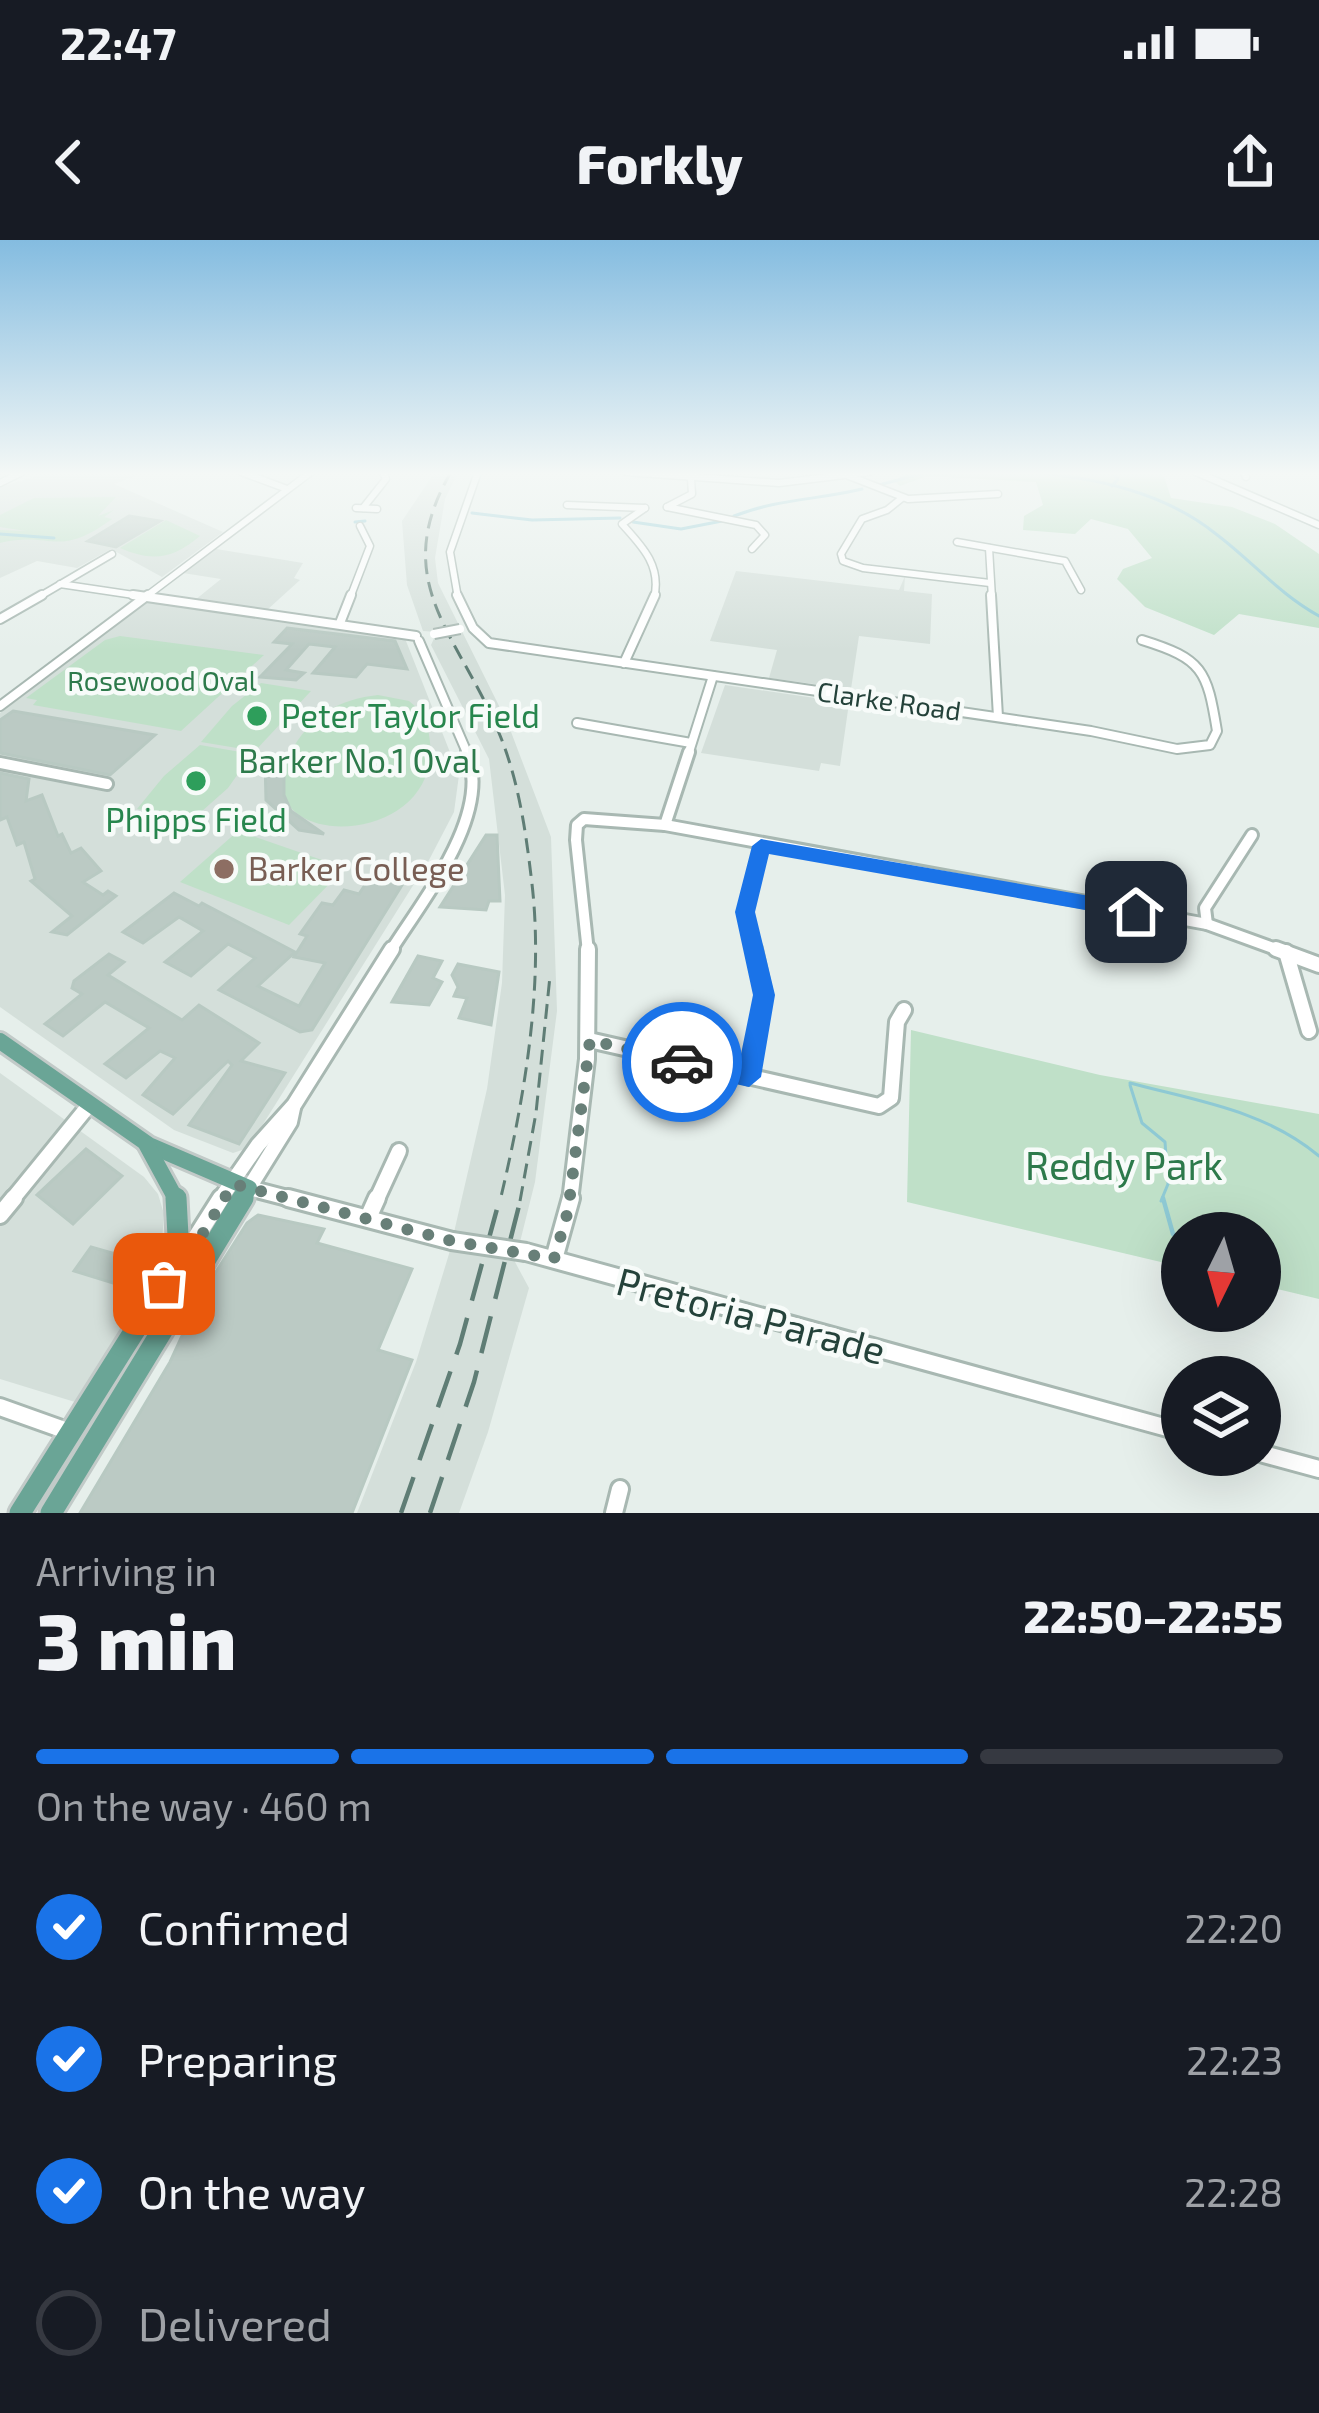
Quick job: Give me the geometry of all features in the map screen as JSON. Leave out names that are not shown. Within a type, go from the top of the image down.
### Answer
[{"type":"main road","points":[[0,1041],[146,1144],[241,1186],[51,1513]]},
{"type":"main road","points":[[20,1513],[164,1284],[174,1258],[179,1214],[175,1194],[146,1144]]},
{"type":"street","points":[[0,706],[231,531]]},
{"type":"street","points":[[340,623],[370,546],[363,531]]},
{"type":"street","points":[[60,584],[424,637],[465,627],[450,550],[459,531]]},
{"type":"street","points":[[624,663],[657,591],[650,555],[629,531]]},
{"type":"street","points":[[752,549],[765,535],[762,531]]},
{"type":"street","points":[[855,531],[841,554],[847,564],[990,583]]},
{"type":"street","points":[[957,542],[1068,558],[1081,590]]},
{"type":"street","points":[[989,548],[998,717]]},
{"type":"street","points":[[0,619],[112,554]]},
{"type":"street","name":"Clarke Road","points":[[465,627],[489,644],[998,717],[1177,749],[1210,745],[1217,731],[1204,668],[1192,657],[1142,640]]},
{"type":"street","points":[[164,1284],[183,1266],[290,1122],[294,1105],[471,814],[471,762],[424,637]]},
{"type":"street","points":[[665,825],[713,676]]},
{"type":"street","points":[[577,723],[691,743]]},
{"type":"street","points":[[0,764],[107,784]]},
{"type":"street","points":[[554,1259],[575,1170],[590,1040],[592,960],[576,840],[579,822],[592,817],[665,825],[1207,924],[1319,965]]},
{"type":"street","points":[[1207,924],[1205,908],[1252,836]]},
{"type":"street","points":[[749,1077],[764,995],[745,912],[761,846]]},
{"type":"street","points":[[1286,952],[1309,1031]]},
{"type":"street","points":[[590,1040],[879,1106],[891,1098],[897,1022],[904,1010]]},
{"type":"street","points":[[0,1214],[90,1104]]},
{"type":"street","points":[[368,1218],[399,1151]]},
{"type":"street","name":"Pretoria Parade","points":[[241,1186],[452,1241],[554,1259],[679,1298],[1161,1426]]},
{"type":"street","points":[[0,1407],[70,1432]]},
{"type":"street","points":[[1281,1459],[1319,1469]]},
{"type":"street","points":[[614,1513],[620,1489]]},
{"type":"shaded area","points":[[0,531],[223,532],[162,577],[111,549],[77,568],[37,561],[0,578]]},
{"type":"shaded area","points":[[403,531],[440,531],[435,558],[438,583],[508,724],[551,837],[557,1011],[535,1182],[515,1262],[529,1288],[488,1432],[459,1513],[357,1513],[416,1362],[449,1254],[487,1089],[502,983],[505,895],[489,759],[431,645],[437,632],[423,631],[407,585]]},
{"type":"shaded area","points":[[216,549],[303,563],[294,578],[300,580],[267,610],[195,600],[221,579],[183,573]]},
{"type":"shaded area","points":[[736,571],[899,590],[905,576],[904,591],[932,594],[930,644],[859,636],[851,689],[769,678],[777,650],[710,641]]},
{"type":"shaded area","name":"Barker College","points":[[150,600],[404,636],[459,775],[454,812],[429,860],[248,1148],[233,1153],[174,1130],[0,1007],[0,713]]},
{"type":"shaded area","points":[[725,685],[849,703],[840,766],[821,763],[819,771],[701,753]]},
{"type":"shaded area","points":[[0,1073],[144,1177],[158,1194],[164,1214],[161,1255],[142,1297],[75,1402],[0,1379]]},
{"type":"green space","points":[[0,531],[92,531],[66,541],[0,543]]},
{"type":"green space","points":[[147,531],[190,531],[200,536],[162,556],[120,548]]},
{"type":"green space","points":[[1130,531],[1286,531],[1319,554],[1319,628],[1239,614],[1214,635],[1145,607],[1117,579],[1123,569],[1152,558]]},
{"type":"green space","name":"Rosewood Oval","points":[[120,636],[264,655],[181,731],[33,705],[37,700],[26,698],[105,640]]},
{"type":"green space","name":"Peter Taylor Field","points":[[261,683],[311,691],[255,751],[201,742],[232,706]]},
{"type":"green space","name":"Barker No.1 Oval","points":[[378,695],[409,701],[423,713],[430,760],[415,794],[387,816],[352,826],[318,824],[292,809],[282,783],[302,735],[329,710]]},
{"type":"green space","name":"Phipps Field","points":[[200,745],[252,754],[228,788],[193,819],[137,809],[164,776]]},
{"type":"green space","points":[[238,831],[345,868],[289,925],[180,882]]},
{"type":"green space","name":"Reddy Park","points":[[911,1030],[1100,1075],[1319,1114],[1319,1299],[1281,1290],[1281,1212],[1161,1212],[1161,1262],[907,1202]]},
{"type":"building","points":[[104,531],[142,531],[116,547],[88,541]]},
{"type":"building","points":[[287,628],[395,641],[407,669],[367,664],[356,677],[313,673],[335,647],[309,644],[286,670],[304,673],[296,680],[260,677],[292,644],[274,642]]},
{"type":"building","points":[[13,711],[155,735],[110,775],[0,753],[0,720]]},
{"type":"building","points":[[284,757],[284,795],[291,811],[324,834],[299,830],[266,800],[265,761]]},
{"type":"building","points":[[0,773],[29,779],[26,801],[42,795],[58,836],[62,834],[71,853],[81,848],[101,871],[83,882],[103,895],[108,891],[116,896],[67,935],[52,932],[72,916],[31,881],[35,879],[24,842],[17,845],[7,817],[0,820]]},
{"type":"building","points":[[486,835],[497,835],[500,901],[489,901],[486,910],[440,907]]},
{"type":"building","points":[[380,862],[412,869],[312,1030],[300,1032],[219,990],[255,958],[228,944],[191,976],[165,962],[203,931],[179,917],[143,943],[123,932],[174,893],[199,906],[202,903],[295,952],[258,986],[299,1006],[325,963],[294,957],[307,936],[300,934],[322,903],[333,905],[344,890],[359,894]]},
{"type":"building","points":[[109,954],[124,962],[108,975],[182,1020],[199,1005],[259,1043],[241,1061],[285,1073],[239,1144],[189,1125],[232,1065],[228,1061],[173,1114],[143,1095],[175,1058],[160,1051],[126,1078],[105,1064],[149,1028],[105,1002],[63,1036],[45,1024],[82,994],[72,988],[74,981]]},
{"type":"building","points":[[418,956],[442,961],[433,978],[442,982],[429,1005],[392,1002]]},
{"type":"building","points":[[458,964],[499,972],[491,1025],[459,1018],[467,998],[454,996],[458,987],[452,975]]},
{"type":"building","points":[[86,1149],[122,1176],[73,1224],[37,1195]]},
{"type":"building","points":[[258,1215],[324,1229],[317,1243],[412,1269],[378,1350],[412,1360],[352,1513],[80,1513],[170,1362],[200,1297],[247,1223]]},
{"type":"building","points":[[91,1247],[154,1265],[153,1269],[139,1291],[74,1271]]},
{"type":"waterway","points":[[1212,531],[1319,616]]},
{"type":"waterway","points":[[0,534],[54,538]]},
{"type":"waterway","points":[[1130,1083],[1253,1117],[1319,1156]]},
{"type":"waterway","points":[[1130,1085],[1142,1123],[1165,1142],[1168,1184],[1161,1201]]},
{"type":"waterway","points":[[1163,1198],[1167,1212]]},
{"type":"railway","points":[[429,531],[428,577],[436,607],[483,698],[512,770],[532,884],[535,963],[530,1044],[500,1201]]},
{"type":"railway","points":[[520,1201],[536,1113],[550,976]]},
{"type":"railway","points":[[401,1513],[460,1344],[500,1198]]},
{"type":"railway","points":[[430,1513],[474,1382],[521,1198]]},
{"type":"way so far","points":[[164,1284],[183,1266],[212,1211],[233,1184],[452,1241],[554,1259],[568,1211],[590,1040],[682,1062]]},
{"type":"place","name":"Peter Taylor Field","points":[[257,716]]},
{"type":"place","name":"Phipps Field","points":[[196,781]]},
{"type":"place","name":"Barker College","points":[[224,869]]},
{"type":"route","points":[[682,1062],[749,1077],[764,995],[745,912],[761,846],[1136,912]]}]
